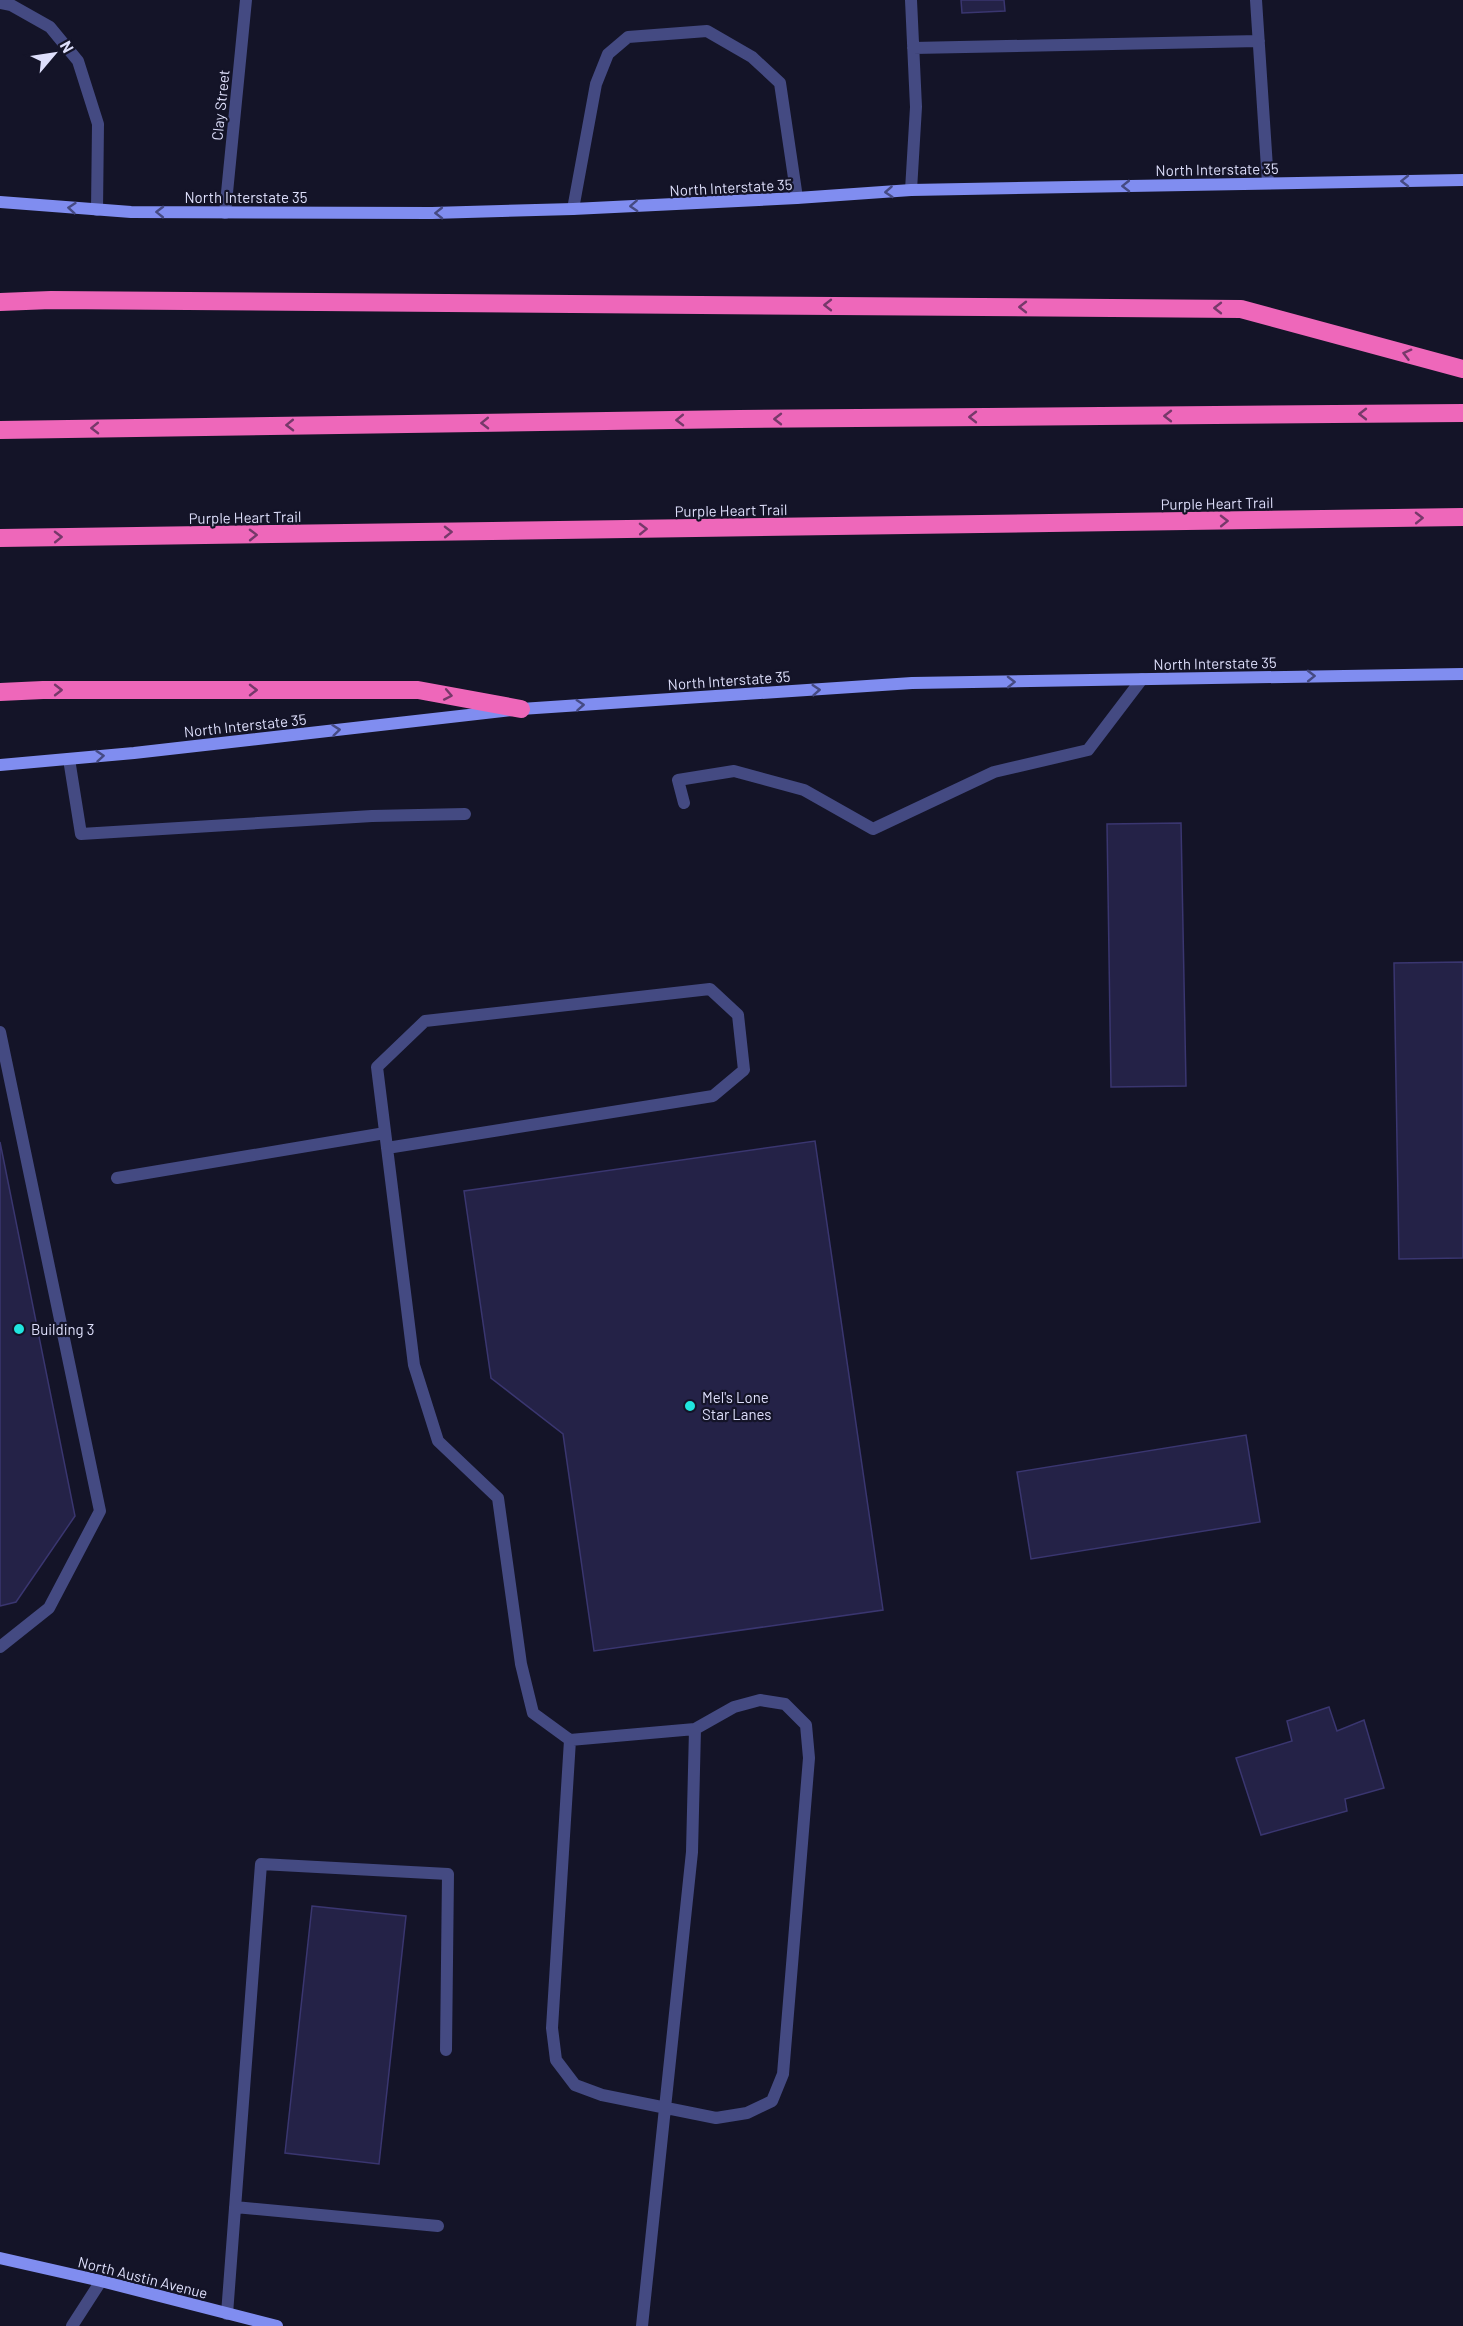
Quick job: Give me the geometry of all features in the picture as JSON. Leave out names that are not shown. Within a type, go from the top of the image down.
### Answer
[{"type":"highway","points":[[0,302],[51,300],[1241,309],[1463,369]]},
{"type":"highway","points":[[0,430],[751,419],[1463,413]]},
{"type":"highway","name":"Purple Heart Trail","points":[[0,538],[1463,517]]},
{"type":"highway","points":[[0,692],[418,690],[521,709]]},
{"type":"main road","name":"North Interstate 35","points":[[0,202],[97,210],[225,213],[432,213],[573,209],[911,190],[1463,180]]},
{"type":"main road","name":"North Interstate 35","points":[[0,765],[521,709],[912,683],[1463,674]]},
{"type":"main road","name":"North Austin Avenue","points":[[0,2258],[277,2326]]},
{"type":"street","name":"Clay Street","points":[[225,213],[246,0]]},
{"type":"street","points":[[911,0],[916,107],[911,190]]},
{"type":"street","points":[[1256,0],[1268,183]]},
{"type":"street","points":[[0,3],[11,5],[50,27],[78,61],[98,124],[97,210]]},
{"type":"street","points":[[573,209],[596,84],[608,54],[628,37],[707,31],[752,57],[780,83],[797,198]]},
{"type":"street","points":[[913,48],[1259,41]]},
{"type":"street","points":[[684,803],[678,780],[734,771],[804,790],[873,829],[994,772],[1088,750],[1142,680]]},
{"type":"street","points":[[69,759],[81,834],[372,816],[465,814]]},
{"type":"street","points":[[387,1148],[713,1096],[744,1070],[738,1015],[710,988],[425,1021],[377,1067],[386,1133],[387,1148],[414,1365],[438,1441],[498,1498],[521,1664],[533,1713],[570,1740],[695,1729],[734,1707],[760,1700],[785,1704],[806,1725],[809,1758],[783,2074],[772,2101],[747,2113],[716,2118],[602,2095],[575,2085],[556,2060],[552,2028],[570,1740]]},
{"type":"street","points":[[0,1032],[100,1511],[48,1608],[0,1647]]},
{"type":"street","points":[[117,1178],[386,1133]]},
{"type":"street","points":[[642,2326],[692,1852],[695,1729]]},
{"type":"street","points":[[227,2314],[261,1864],[448,1874],[446,2050]]},
{"type":"street","points":[[235,2207],[438,2226]]},
{"type":"street","points":[[72,2326],[101,2281]]},
{"type":"building","points":[[961,0],[1004,0],[1005,11],[962,13]]},
{"type":"building","points":[[1181,823],[1186,1086],[1111,1087],[1107,824]]},
{"type":"building","points":[[1463,962],[1463,1258],[1399,1259],[1394,963]]},
{"type":"building","name":"Mel's Lone Star Lanes","points":[[815,1141],[883,1610],[594,1651],[563,1434],[491,1378],[464,1191]]},
{"type":"building","name":"Building 3","points":[[0,1142],[75,1516],[16,1602],[0,1606]]},
{"type":"building","points":[[1246,1435],[1260,1522],[1031,1559],[1017,1472]]},
{"type":"building","points":[[1329,1707],[1337,1731],[1364,1720],[1384,1788],[1345,1799],[1347,1811],[1261,1835],[1236,1758],[1292,1741],[1287,1721]]},
{"type":"building","points":[[312,1906],[406,1916],[379,2164],[285,2153]]},
{"type":"place","name":"Building 3","points":[[19,1329]]},
{"type":"place","name":"Mel's Lone Star Lanes","points":[[690,1406]]}]
